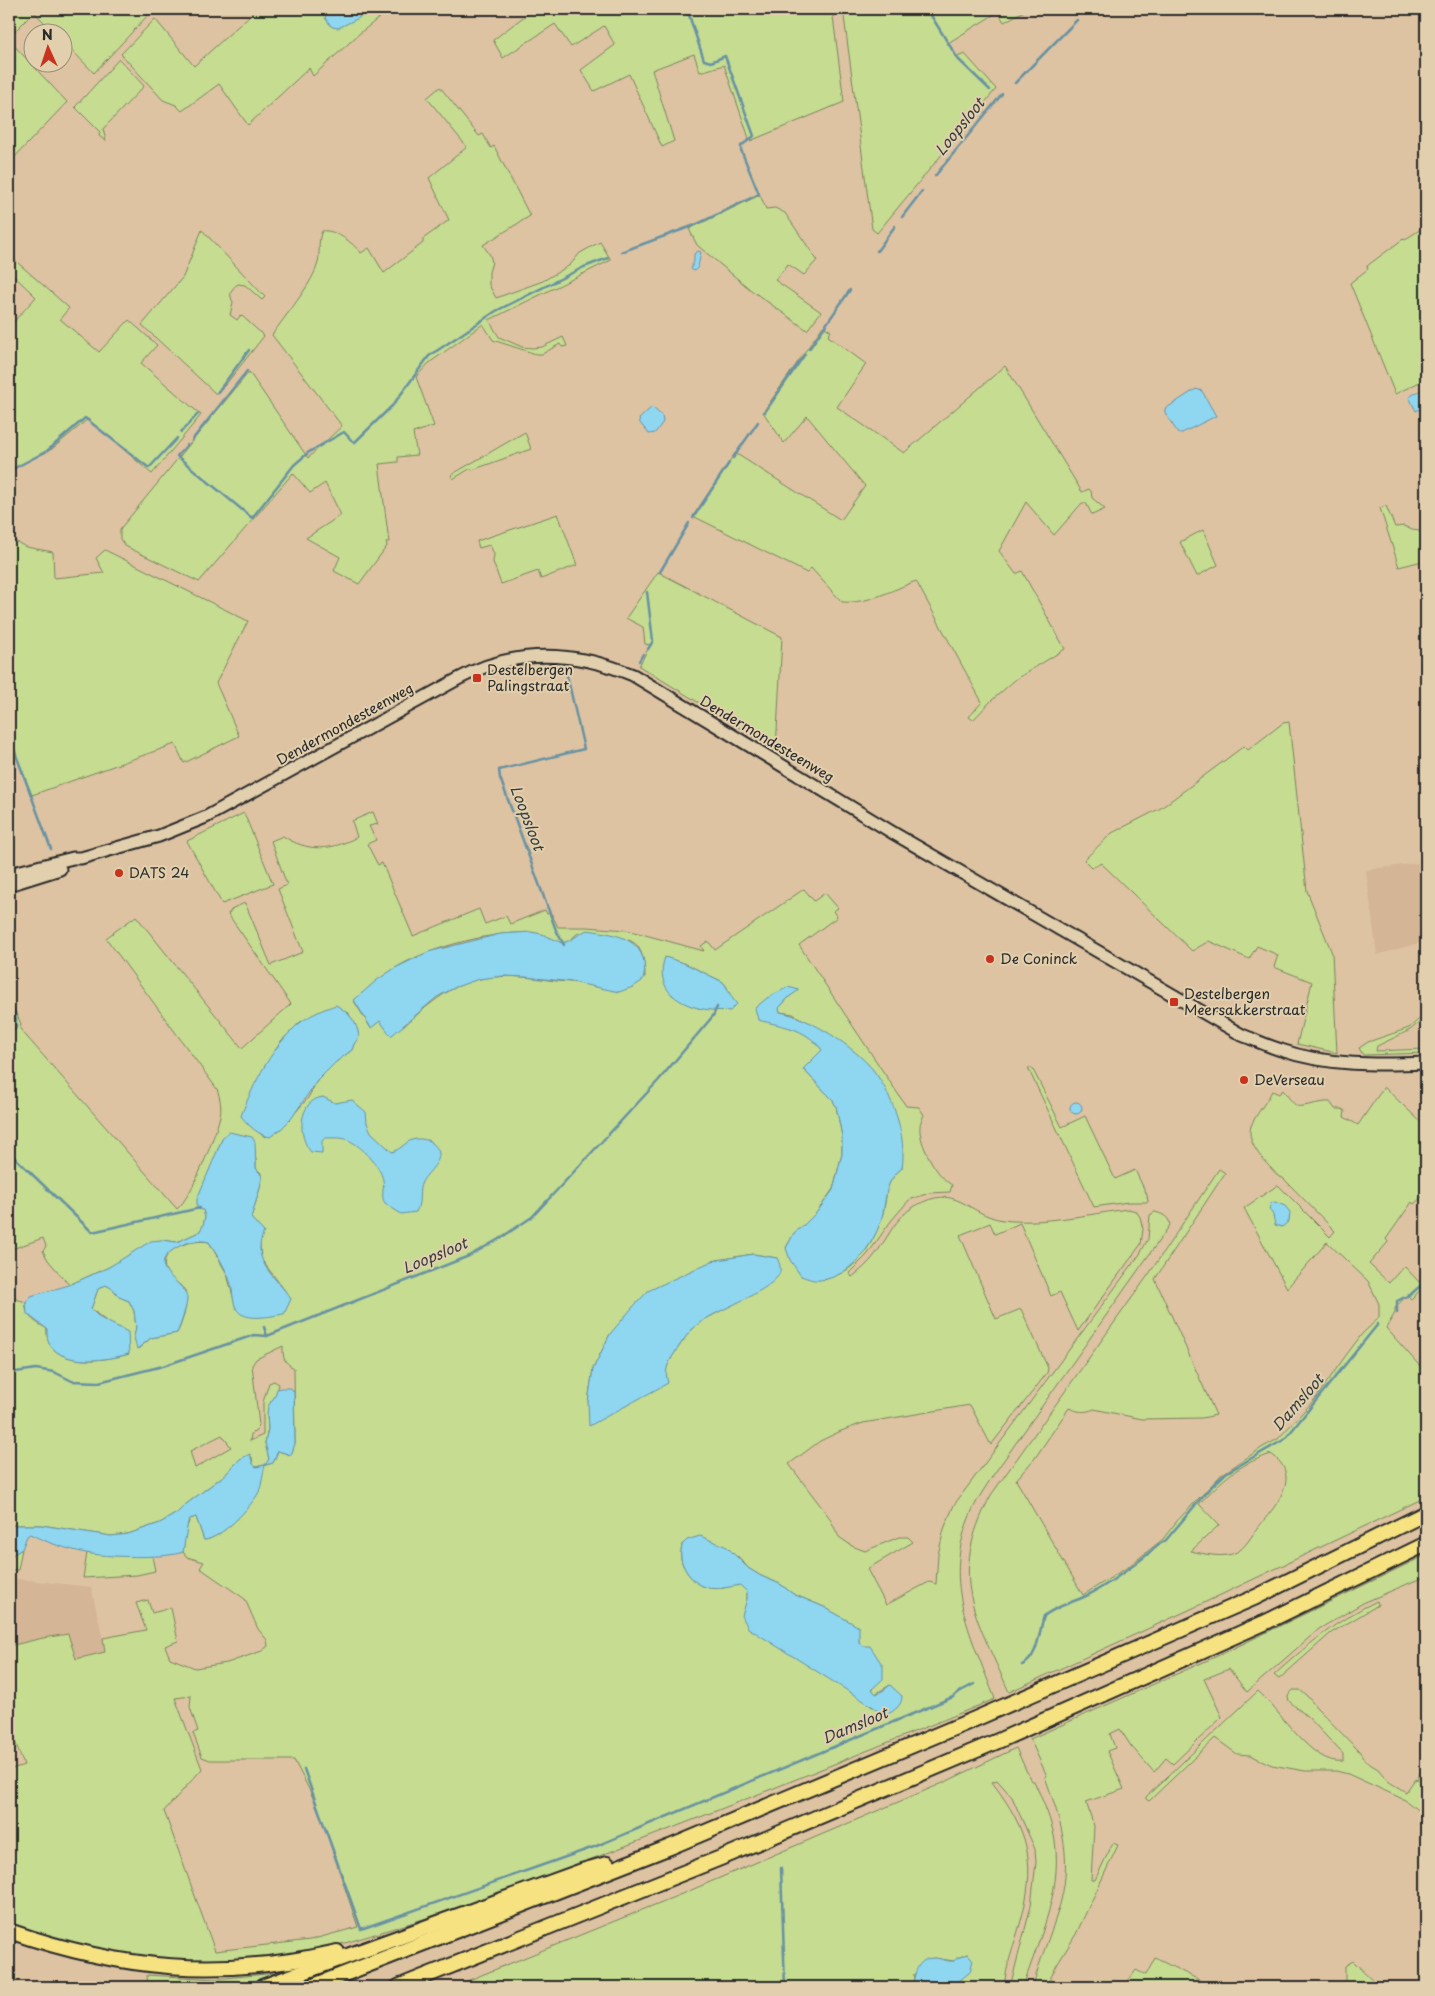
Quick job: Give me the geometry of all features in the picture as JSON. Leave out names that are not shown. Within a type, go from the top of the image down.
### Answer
[{"type":"highway","points":[[311,1987],[670,1847],[975,1719],[1256,1597],[1426,1513]]},
{"type":"highway","points":[[398,1987],[410,1985],[728,1855],[998,1741],[1264,1623],[1426,1544]]},
{"type":"highway","points":[[262,1987],[582,1870],[670,1847]]},
{"type":"highway","points":[[9,1931],[40,1942],[94,1956],[182,1968],[214,1968],[264,1964],[349,1949],[370,1948]]},
{"type":"main road","name":"Dendermondesteenweg","points":[[9,874],[73,858],[81,858],[159,836],[206,817],[475,670],[493,662],[543,656],[572,658],[609,666],[632,675],[895,834],[1242,1034],[1282,1051],[1320,1060],[1395,1064],[1426,1063]]},
{"type":"main road","name":"Dendermondesteenweg","points":[[9,885],[75,864],[81,858]]},
{"type":"shaded area","points":[[1425,862],[1426,941],[1377,955],[1366,870]]},
{"type":"shaded area","points":[[9,1578],[91,1587],[106,1652],[76,1659],[68,1634],[9,1646]]},
{"type":"green space","points":[[9,9],[134,9],[148,15],[94,73],[72,50],[72,22],[44,22],[34,12],[9,37]]},
{"type":"green space","points":[[257,9],[390,9],[360,33],[313,76],[309,68],[248,125],[219,84],[182,111],[176,105],[163,100],[121,54],[155,19],[194,66]]},
{"type":"green space","points":[[534,9],[832,9],[844,102],[750,141],[724,65],[700,72],[694,54],[652,70],[674,141],[662,147],[629,74],[594,91],[581,70],[615,45],[604,26],[571,47],[555,24],[503,58],[493,40]]},
{"type":"green space","points":[[843,9],[1022,9],[1024,11],[1004,22],[998,12],[948,43],[957,57],[965,54],[996,89],[877,233],[872,229]]},
{"type":"green space","points":[[9,40],[22,54],[22,72],[39,72],[67,102],[9,163]]},
{"type":"green space","points":[[119,59],[144,86],[103,129],[106,141],[99,136],[100,132],[75,107]]},
{"type":"green space","points":[[440,87],[479,136],[483,134],[491,148],[494,146],[530,216],[483,245],[490,255],[492,262],[489,272],[489,285],[496,298],[543,281],[570,265],[580,253],[600,242],[611,260],[489,320],[499,337],[522,347],[542,347],[563,337],[567,346],[562,347],[560,344],[542,354],[536,354],[493,340],[483,324],[429,363],[416,377],[434,426],[413,433],[417,455],[398,457],[398,462],[379,464],[389,542],[386,542],[387,546],[359,584],[334,571],[340,557],[306,538],[341,515],[325,483],[310,493],[293,473],[199,582],[125,546],[120,539],[120,529],[249,372],[308,458],[342,426],[272,335],[314,274],[318,262],[322,231],[332,232],[343,238],[361,253],[369,248],[384,273],[423,243],[423,239],[449,220],[429,178],[467,147],[427,98]]},
{"type":"green space","points":[[760,195],[766,209],[775,208],[785,213],[817,260],[804,275],[788,264],[775,280],[821,312],[807,330],[751,290],[697,245],[689,229]]},
{"type":"green space","points":[[1426,226],[1426,379],[1395,394],[1350,283],[1368,269],[1367,266],[1403,239]]},
{"type":"green space","points":[[202,230],[265,297],[262,300],[245,285],[238,284],[232,290],[231,297],[233,302],[230,315],[237,320],[241,315],[264,336],[216,394],[142,325],[183,277]]},
{"type":"green space","points":[[9,255],[69,308],[60,319],[99,352],[129,320],[157,345],[141,363],[201,415],[152,474],[88,419],[52,449],[9,471],[9,327],[36,297],[9,271]]},
{"type":"green space","points":[[823,326],[831,331],[828,336],[866,364],[837,407],[904,453],[1005,366],[1082,492],[1089,489],[1092,498],[1105,509],[1092,515],[1086,503],[1082,503],[1054,535],[1026,502],[999,551],[1016,574],[1022,571],[1065,649],[1016,679],[973,720],[969,717],[982,702],[916,581],[871,599],[842,602],[811,568],[807,573],[693,516],[735,453],[841,520],[865,486],[807,416],[784,443],[763,412]]},
{"type":"green space","points":[[525,432],[531,449],[472,470],[471,468],[453,479],[451,475]]},
{"type":"green space","points":[[1386,506],[1395,527],[1404,526],[1412,530],[1426,532],[1426,560],[1399,567],[1380,508]]},
{"type":"green space","points":[[558,514],[577,565],[541,579],[538,571],[501,584],[493,562],[494,554],[490,545],[479,548],[477,541]]},
{"type":"green space","points":[[1203,530],[1218,565],[1197,576],[1180,542]]},
{"type":"green space","points":[[9,538],[26,547],[53,552],[54,578],[104,573],[96,558],[105,550],[248,621],[216,683],[239,736],[184,763],[175,744],[32,795],[9,737]]},
{"type":"green space","points":[[658,572],[782,637],[776,750],[639,666],[650,645],[645,644],[643,627],[626,618]]},
{"type":"green space","points":[[1289,722],[1307,891],[1332,953],[1337,1053],[1297,1044],[1312,982],[1274,967],[1278,955],[1257,946],[1249,959],[1209,941],[1192,951],[1101,863],[1092,868],[1084,860],[1112,833],[1161,808],[1244,746],[1248,750],[1283,723]]},
{"type":"green space","points":[[373,812],[378,824],[369,826],[376,840],[367,844],[378,865],[382,863],[413,936],[479,909],[485,924],[506,916],[510,924],[545,910],[547,914],[551,913],[558,927],[627,930],[704,951],[701,946],[708,941],[715,950],[804,889],[814,901],[825,893],[838,908],[833,911],[837,917],[799,945],[906,1106],[919,1107],[924,1115],[920,1124],[920,1133],[925,1150],[940,1175],[952,1185],[950,1192],[929,1193],[909,1200],[891,1221],[867,1255],[849,1273],[852,1277],[872,1259],[902,1216],[915,1206],[930,1199],[952,1198],[990,1217],[1017,1221],[1065,1218],[1128,1209],[1136,1211],[1140,1217],[1143,1229],[1141,1244],[1078,1331],[1060,1292],[1051,1296],[1020,1223],[995,1234],[990,1223],[960,1235],[996,1319],[1021,1309],[1048,1368],[1047,1373],[991,1445],[970,1405],[863,1423],[820,1441],[789,1464],[829,1517],[839,1537],[852,1546],[865,1551],[899,1537],[908,1537],[913,1542],[867,1569],[886,1605],[929,1582],[936,1584],[938,1555],[944,1529],[954,1505],[1140,1254],[1148,1239],[1150,1215],[1155,1212],[1163,1215],[1167,1218],[1170,1225],[994,1474],[969,1518],[961,1542],[958,1566],[959,1588],[963,1610],[977,1654],[995,1699],[717,1811],[549,1875],[360,1939],[297,1954],[265,1959],[232,1961],[200,1961],[135,1956],[71,1943],[9,1923],[9,1770],[24,1765],[14,1739],[9,1740],[9,1646],[68,1634],[76,1659],[105,1652],[103,1638],[146,1630],[136,1603],[148,1600],[152,1613],[171,1608],[178,1641],[165,1646],[170,1658],[195,1668],[227,1663],[262,1651],[268,1646],[267,1640],[258,1629],[245,1599],[200,1568],[204,1562],[187,1557],[183,1552],[186,1529],[190,1519],[196,1517],[204,1540],[216,1536],[241,1515],[252,1501],[264,1465],[256,1467],[253,1464],[252,1457],[240,1459],[226,1474],[177,1513],[160,1523],[128,1534],[111,1536],[41,1525],[9,1525],[9,1297],[26,1302],[27,1312],[35,1321],[47,1329],[49,1343],[57,1352],[66,1357],[76,1359],[99,1360],[129,1354],[123,1329],[110,1324],[91,1309],[98,1289],[106,1285],[113,1289],[119,1297],[129,1301],[134,1311],[136,1327],[134,1337],[138,1349],[151,1338],[177,1333],[184,1312],[185,1289],[168,1275],[165,1269],[165,1261],[167,1255],[172,1250],[187,1243],[209,1242],[227,1274],[236,1308],[286,1292],[261,1259],[259,1228],[251,1218],[260,1188],[261,1173],[256,1168],[256,1159],[223,1137],[218,1149],[203,1210],[205,1217],[203,1226],[199,1232],[177,1242],[161,1240],[69,1285],[43,1251],[46,1246],[43,1238],[9,1250],[9,1028],[13,1022],[9,1012],[9,998],[21,1024],[20,1029],[177,1209],[196,1180],[213,1138],[221,1113],[219,1095],[217,1089],[106,938],[136,916],[242,1048],[291,1004],[228,914],[233,908],[245,903],[271,965],[303,952],[278,889],[287,885],[271,841],[283,836],[301,845],[310,847],[319,848],[338,845],[357,837],[352,821]],"holes":[[[509,933],[541,934],[562,943],[569,941],[578,933],[631,941],[641,951],[645,977],[572,982],[503,976],[471,981],[445,994],[404,1026],[380,1021],[370,1027],[354,1001],[379,980],[406,962],[454,944]],[[665,958],[684,963],[723,982],[727,987],[729,996],[719,1010],[698,1008],[672,995]],[[798,990],[779,1008],[780,1012],[793,1014],[845,1045],[873,1070],[902,1168],[896,1173],[889,1184],[881,1221],[864,1253],[845,1271],[824,1280],[786,1248],[794,1233],[817,1212],[833,1189],[842,1154],[842,1136],[836,1106],[832,1099],[803,1069],[822,1050],[814,1040],[800,1031],[788,1027],[767,998]],[[348,1012],[358,1032],[352,1050],[336,1062],[317,1081],[308,1098],[281,1129],[265,1137],[246,1123],[280,1042],[300,1022]],[[753,1254],[777,1258],[764,1287],[700,1322],[687,1335],[665,1371],[588,1402],[593,1369],[610,1334],[712,1261]],[[283,1346],[284,1359],[294,1368],[295,1443],[291,1455],[278,1451],[273,1463],[266,1465],[269,1459],[265,1443],[268,1429],[267,1414],[271,1401],[276,1396],[279,1384],[274,1381],[269,1383],[263,1402],[263,1435],[250,1441],[251,1434],[256,1431],[259,1425],[252,1365],[256,1359]],[[222,1435],[231,1447],[195,1468],[190,1451]],[[682,1544],[739,1557],[748,1568],[761,1576],[780,1584],[793,1594],[824,1607],[858,1627],[859,1642],[863,1646],[872,1689],[875,1694],[890,1685],[897,1692],[872,1707],[747,1599],[747,1592],[740,1584],[718,1589],[701,1585],[688,1573],[682,1564]],[[191,1696],[190,1707],[198,1731],[193,1733],[202,1757],[210,1760],[294,1760],[321,1817],[358,1927],[310,1940],[215,1951],[164,1811],[202,1769],[175,1698]]]},
{"type":"green space","points":[[244,813],[273,884],[222,904],[187,841]]},
{"type":"green space","points":[[1426,1013],[1426,1017],[1410,1030],[1377,1046],[1376,1051],[1426,1049],[1426,1053],[1363,1055],[1359,1048],[1368,1042],[1409,1028]]},
{"type":"green space","points":[[1028,1068],[1032,1068],[1062,1127],[1085,1116],[1115,1179],[1135,1170],[1147,1195],[1148,1202],[1128,1202],[1094,1207]]},
{"type":"green space","points":[[1384,1087],[1426,1127],[1426,1197],[1424,1195],[1414,1204],[1412,1202],[1386,1239],[1388,1242],[1369,1264],[1389,1283],[1404,1266],[1419,1282],[1426,1276],[1426,1285],[1411,1299],[1407,1295],[1395,1308],[1395,1313],[1386,1328],[1426,1373],[1426,1497],[1189,1610],[1009,1692],[977,1618],[971,1596],[968,1574],[970,1550],[978,1524],[991,1495],[1149,1274],[1219,1169],[1225,1173],[1155,1279],[1216,1415],[1202,1418],[1142,1419],[1094,1409],[1082,1412],[1069,1408],[1035,1458],[1016,1480],[1083,1595],[1128,1567],[1163,1539],[1177,1521],[1221,1475],[1278,1439],[1316,1398],[1362,1334],[1379,1318],[1379,1304],[1368,1281],[1327,1242],[1287,1288],[1244,1208],[1278,1185],[1330,1237],[1335,1231],[1283,1178],[1279,1177],[1254,1147],[1250,1133],[1251,1126],[1272,1091],[1279,1094],[1283,1090],[1297,1106],[1330,1102],[1335,1109],[1345,1111],[1344,1117],[1358,1125]],"holes":[[[1271,1454],[1281,1463],[1285,1472],[1286,1482],[1283,1492],[1243,1548],[1226,1555],[1191,1551],[1219,1525],[1199,1504],[1216,1487],[1231,1474],[1259,1458]]]},
{"type":"green space","points":[[22,1549],[18,1570],[9,1570],[9,1557]]},
{"type":"green space","points":[[87,1553],[152,1556],[155,1571],[137,1575],[83,1578]]},
{"type":"green space","points":[[1426,1555],[1426,1576],[1363,1603],[1319,1629],[1247,1692],[1229,1669],[1204,1679],[1222,1717],[1173,1764],[1166,1758],[1154,1772],[1131,1746],[1120,1729],[1110,1734],[1115,1748],[1107,1751],[1124,1789],[1086,1802],[1094,1826],[1091,1880],[1095,1880],[1113,1843],[1118,1845],[1076,1934],[1046,1987],[1033,1987],[1063,1893],[1065,1859],[1061,1827],[1045,1777],[1047,1776],[1030,1739],[1224,1653]]},
{"type":"green space","points":[[1377,1601],[1378,1605],[1331,1633],[1279,1679],[1274,1675],[1335,1625]]},
{"type":"green space","points":[[1293,1690],[1300,1690],[1308,1697],[1360,1752],[1365,1761],[1378,1769],[1389,1782],[1406,1792],[1415,1779],[1417,1780],[1426,1761],[1426,1817],[1405,1800],[1348,1774],[1336,1771],[1305,1771],[1272,1765],[1250,1755],[1237,1754],[1215,1738],[1149,1801],[1146,1799],[1258,1691],[1308,1746],[1331,1760],[1343,1761],[1343,1754],[1309,1718],[1289,1701],[1288,1696]]},
{"type":"green space","points":[[1016,1748],[1045,1806],[1053,1831],[1056,1851],[1056,1871],[1049,1911],[1023,1987],[1010,1987],[1031,1906],[1036,1862],[1035,1849],[1012,1797],[997,1780],[992,1782],[1015,1817],[1027,1849],[1029,1866],[1025,1903],[1008,1963],[1004,1987],[952,1987],[961,1982],[967,1954],[954,1961],[933,1958],[914,1974],[913,1984],[908,1987],[452,1987],[689,1891],[943,1783]]},
{"type":"green space","points":[[1155,1958],[1213,1987],[1124,1987],[1136,1970],[1146,1975]]},
{"type":"green space","points":[[1353,1961],[1380,1987],[1341,1987],[1345,1981],[1345,1966]]},
{"type":"green space","points":[[277,1973],[277,1976],[242,1987],[148,1987],[147,1975],[215,1979]]},
{"type":"water","points":[[328,9],[364,10],[359,18],[338,28],[332,27],[325,18]]},
{"type":"water","points":[[698,251],[701,252],[698,267],[694,271],[691,269],[694,254]]},
{"type":"water","points":[[1426,387],[1426,406],[1416,411],[1409,397]]},
{"type":"water","points":[[1196,389],[1202,391],[1216,416],[1182,433],[1178,433],[1165,413],[1165,409]]},
{"type":"water","points":[[652,407],[662,416],[663,422],[655,433],[649,434],[639,419]]},
{"type":"water","points":[[587,930],[622,937],[636,946],[644,962],[642,981],[633,987],[619,992],[572,982],[526,977],[503,976],[479,979],[456,987],[437,997],[391,1036],[380,1021],[371,1028],[354,1000],[377,980],[395,968],[428,952],[500,934],[531,932],[542,934],[562,943]]},
{"type":"water","points":[[665,957],[684,963],[723,982],[737,1004],[730,1011],[699,1008],[680,1001],[672,995],[663,979],[662,969]]},
{"type":"water","points":[[788,987],[799,990],[779,1008],[780,1012],[804,1020],[831,1034],[866,1062],[881,1081],[893,1105],[902,1143],[902,1168],[892,1178],[886,1194],[880,1224],[869,1246],[842,1273],[820,1280],[801,1276],[790,1260],[786,1248],[794,1233],[817,1212],[833,1190],[842,1154],[842,1136],[836,1106],[832,1099],[803,1069],[822,1050],[815,1042],[801,1032],[758,1020],[755,1008],[767,998]]},
{"type":"water","points":[[336,1005],[348,1014],[356,1026],[359,1037],[352,1050],[336,1062],[317,1081],[291,1119],[281,1129],[270,1137],[257,1132],[241,1116],[265,1065],[282,1041],[301,1022],[318,1012]]},
{"type":"water","points":[[323,1097],[335,1103],[352,1100],[366,1112],[367,1123],[371,1132],[392,1152],[409,1141],[417,1139],[429,1141],[437,1148],[439,1158],[422,1182],[416,1212],[401,1214],[385,1203],[383,1198],[383,1180],[379,1169],[364,1151],[348,1140],[343,1138],[325,1138],[322,1141],[322,1153],[311,1152],[303,1138],[302,1120],[309,1105]]},
{"type":"water","points":[[1078,1102],[1081,1103],[1081,1113],[1074,1114],[1071,1113],[1070,1106],[1071,1103]]},
{"type":"water","points":[[229,1132],[252,1137],[255,1142],[256,1168],[262,1176],[251,1218],[264,1232],[260,1252],[262,1260],[291,1299],[284,1314],[251,1317],[240,1313],[235,1305],[228,1276],[209,1242],[192,1242],[176,1248],[167,1255],[163,1262],[168,1274],[184,1291],[187,1297],[182,1321],[177,1333],[151,1338],[137,1349],[134,1337],[136,1327],[134,1311],[129,1301],[119,1297],[113,1289],[106,1285],[98,1289],[91,1309],[100,1318],[128,1332],[129,1354],[98,1360],[87,1360],[66,1357],[57,1352],[49,1343],[47,1329],[27,1314],[26,1302],[31,1296],[69,1285],[109,1267],[151,1241],[177,1242],[199,1232],[205,1217],[203,1210],[197,1209],[197,1199],[223,1137]]},
{"type":"water","points":[[1275,1202],[1285,1206],[1290,1212],[1289,1221],[1282,1227],[1275,1225],[1273,1215],[1269,1209],[1271,1203]]},
{"type":"water","points":[[753,1254],[777,1258],[780,1267],[778,1276],[764,1288],[709,1317],[693,1328],[669,1363],[666,1374],[668,1383],[589,1426],[588,1402],[593,1369],[610,1334],[648,1291],[712,1261]]},
{"type":"water","points":[[291,1388],[294,1392],[295,1444],[291,1455],[278,1451],[273,1463],[265,1465],[269,1459],[265,1443],[268,1429],[268,1406],[275,1396],[277,1389]]},
{"type":"water","points":[[250,1454],[256,1467],[265,1465],[259,1492],[243,1514],[219,1534],[204,1540],[196,1517],[190,1519],[183,1552],[162,1556],[95,1554],[65,1548],[30,1534],[27,1536],[22,1549],[9,1557],[9,1525],[41,1525],[111,1536],[128,1534],[160,1523],[177,1513],[226,1474],[240,1459]]},
{"type":"water","points":[[700,1536],[727,1547],[748,1568],[761,1576],[780,1584],[793,1594],[824,1607],[859,1627],[859,1642],[863,1646],[870,1646],[883,1666],[883,1679],[872,1689],[876,1694],[890,1685],[902,1696],[901,1703],[897,1708],[886,1715],[748,1628],[742,1616],[747,1592],[740,1585],[712,1588],[700,1585],[694,1581],[682,1561],[682,1545],[687,1540]]},
{"type":"water","points":[[968,1954],[973,1960],[970,1972],[952,1987],[908,1987],[913,1984],[916,1970],[924,1960],[934,1958],[954,1961]]},
{"type":"waterway","points":[[621,252],[695,225],[759,194],[741,150],[741,146],[754,136],[725,56],[711,62],[704,60],[687,9]]},
{"type":"waterway","points":[[927,9],[958,59],[990,90]]},
{"type":"waterway","name":"Loopsloot","points":[[1087,12],[1091,9]]},
{"type":"waterway","name":"Loopsloot","points":[[1015,83],[1077,20]]},
{"type":"waterway","name":"Loopsloot","points":[[935,176],[1002,94]]},
{"type":"waterway","name":"Loopsloot","points":[[902,217],[922,191]]},
{"type":"waterway","name":"Loopsloot","points":[[877,251],[895,226]]},
{"type":"waterway","points":[[187,445],[177,456],[252,518],[294,465],[309,452],[344,432],[354,443],[393,405],[429,356],[496,311],[584,267],[608,258]]},
{"type":"waterway","name":"Loopsloot","points":[[809,349],[850,290]]},
{"type":"waterway","points":[[217,393],[249,350]]},
{"type":"waterway","name":"Loopsloot","points":[[765,412],[805,354]]},
{"type":"waterway","points":[[192,440],[247,371]]},
{"type":"waterway","points":[[181,432],[199,413]]},
{"type":"waterway","points":[[9,471],[47,451],[85,418],[149,468],[177,438]]},
{"type":"waterway","name":"Loopsloot","points":[[733,458],[758,422]]},
{"type":"waterway","name":"Loopsloot","points":[[693,518],[729,463]]},
{"type":"waterway","name":"Loopsloot","points":[[660,572],[689,523]]},
{"type":"waterway","name":"Loopsloot","points":[[647,592],[653,641],[648,649]]},
{"type":"waterway","name":"Loopsloot","points":[[639,661],[643,654]]},
{"type":"waterway","name":"Loopsloot","points":[[564,945],[556,930],[500,778],[499,770],[584,749],[567,675]]},
{"type":"waterway","points":[[9,736],[51,849]]},
{"type":"waterway","points":[[9,1002],[16,1019],[16,1028],[9,1034]]},
{"type":"waterway","name":"Loopsloot","points":[[9,1373],[36,1369],[54,1372],[72,1381],[99,1382],[163,1366],[254,1335],[267,1336],[469,1256],[532,1217],[658,1081],[713,1016],[717,1007]]},
{"type":"waterway","points":[[9,1152],[92,1232],[200,1208]]},
{"type":"waterway","name":"Damsloot","points":[[1397,1313],[1397,1301],[1411,1294],[1426,1281]]},
{"type":"waterway","name":"Damsloot","points":[[1158,1545],[1166,1540],[1208,1490],[1226,1473],[1285,1439],[1378,1324]]},
{"type":"waterway","points":[[264,1327],[267,1336]]},
{"type":"waterway","name":"Damsloot","points":[[1022,1665],[1027,1662],[1035,1651],[1044,1616],[1103,1586],[1158,1545]]},
{"type":"waterway","points":[[304,1769],[361,1929],[594,1847],[953,1697],[974,1684]]},
{"type":"waterway","name":"Damsloot","points":[[781,1868],[785,1987]]},
{"type":"place","name":"Destelbergen Palingstraat","points":[[477,678]]},
{"type":"place","name":"DATS 24","points":[[119,873]]},
{"type":"place","name":"De Coninck","points":[[990,959]]},
{"type":"place","name":"Destelbergen Meersakkerstraat","points":[[1174,1002]]},
{"type":"place","name":"DeVerseau","points":[[1244,1080]]}]
